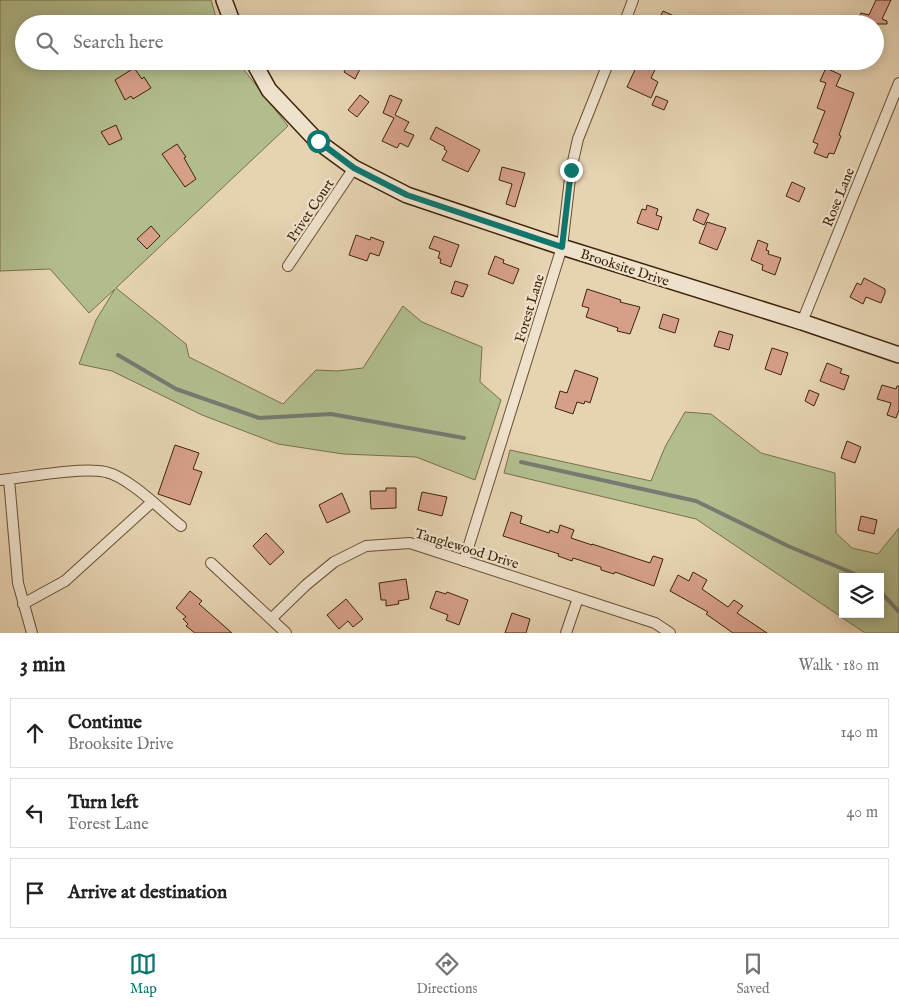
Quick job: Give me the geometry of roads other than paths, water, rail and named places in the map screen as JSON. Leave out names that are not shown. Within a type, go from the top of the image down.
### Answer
[{"type":"street","points":[[224,0],[230,15]]},
{"type":"street","points":[[627,15],[633,0]]},
{"type":"street","name":"Brooksite Drive","points":[[258,70],[269,90],[318,141],[354,168],[407,195],[562,247],[802,322],[899,355]]},
{"type":"street","name":"Forest Lane","points":[[464,561],[562,247],[571,170],[578,139],[605,70]]},
{"type":"street","name":"Rose Lane","points":[[802,322],[899,84]]},
{"type":"street","name":"Privet Court","points":[[288,266],[354,168]]},
{"type":"street","points":[[32,633],[18,583],[4,480],[76,471],[106,472],[133,486],[181,526]]},
{"type":"street","points":[[23,604],[65,580],[152,502]]},
{"type":"street","name":"Tanglewood Drive","points":[[271,619],[306,585],[334,562],[366,546],[410,543],[655,623],[670,633]]},
{"type":"street","points":[[212,563],[286,633]]},
{"type":"street","points":[[566,633],[578,598]]},
{"type":"waterway","points":[[118,355],[176,389],[259,418],[331,414],[464,438]]},
{"type":"waterway","points":[[521,462],[696,501],[788,546],[852,573]]},
{"type":"waterway","points":[[884,595],[899,612]]}]
